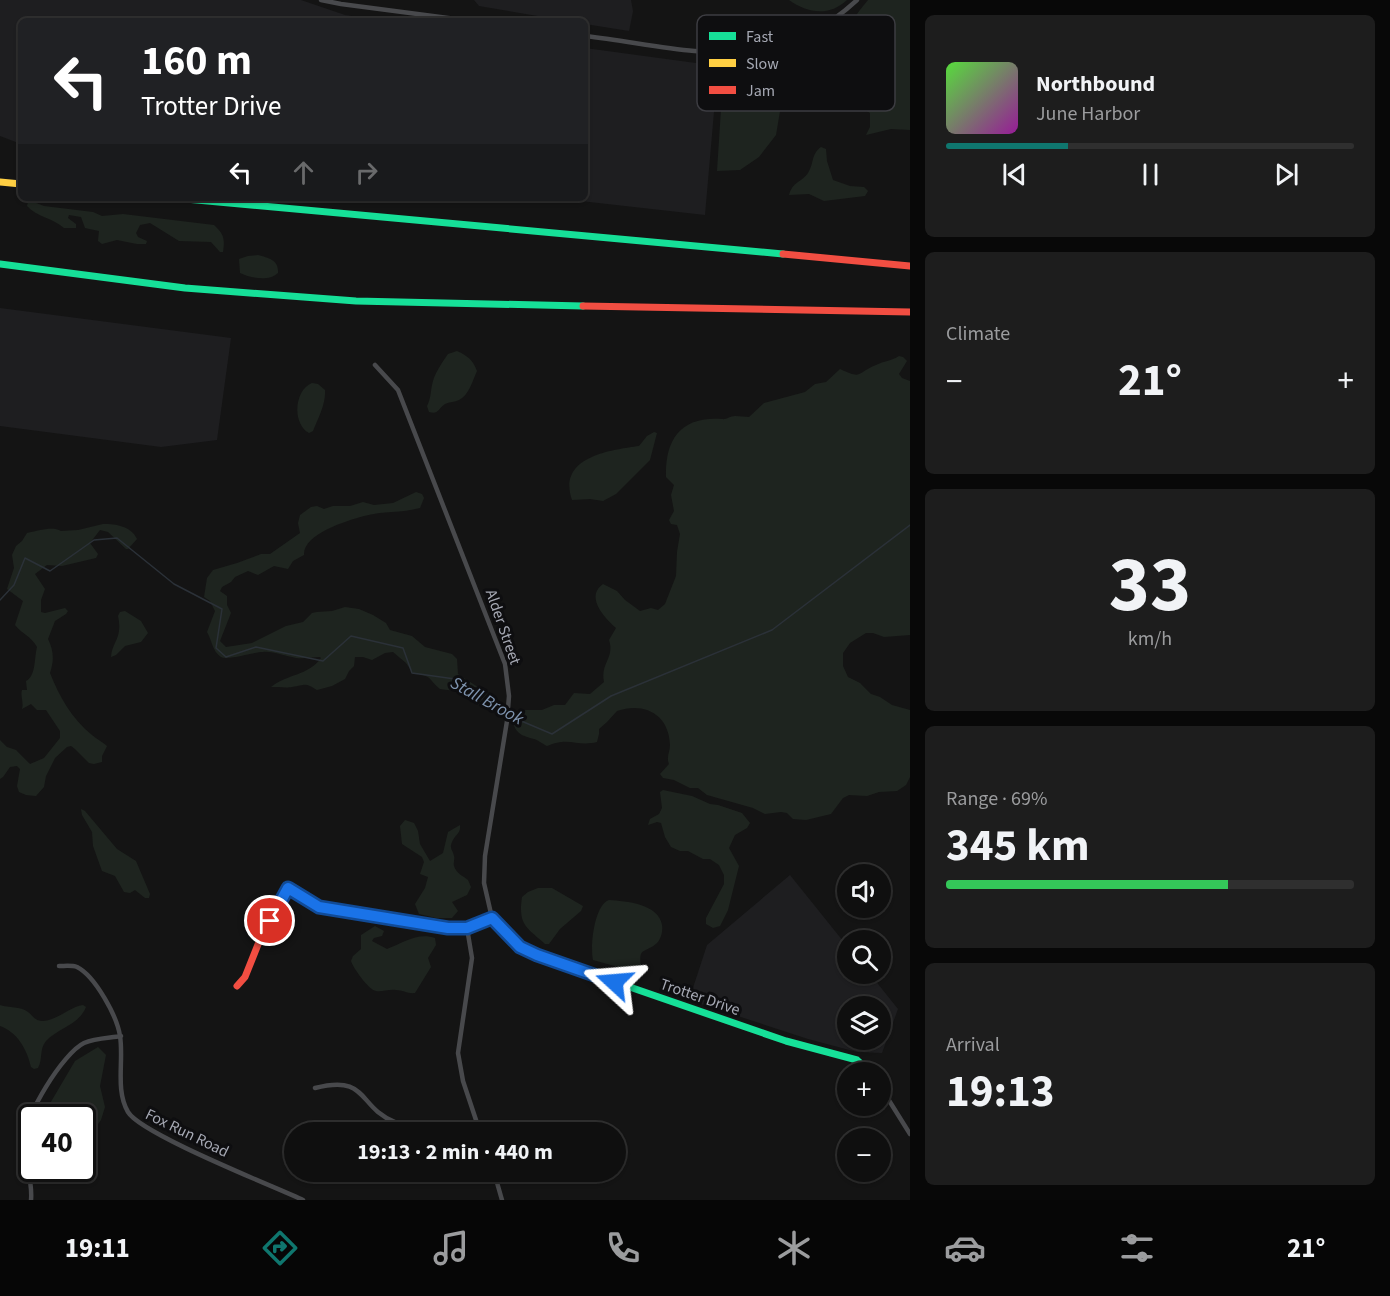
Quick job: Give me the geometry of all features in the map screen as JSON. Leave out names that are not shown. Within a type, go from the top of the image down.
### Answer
[{"type":"main road","points":[[0,182],[18,184]]},
{"type":"main road","points":[[208,201],[910,266]]},
{"type":"main road","points":[[0,264],[195,289],[356,302],[910,312]]},
{"type":"main road","points":[[237,986],[245,977],[261,938],[288,888],[319,907],[448,928],[467,928],[492,918]]},
{"type":"main road","name":"Trotter Drive","points":[[492,918],[520,947],[537,955],[786,1041],[859,1062]]},
{"type":"street","points":[[321,0],[448,18]]},
{"type":"street","points":[[838,15],[857,0]]},
{"type":"street","points":[[588,36],[697,51]]},
{"type":"street","name":"Alder Street","points":[[375,365],[398,390],[505,664],[509,696],[508,712],[485,856],[484,883],[492,918]]},
{"type":"street","points":[[467,928],[472,958],[458,1053],[477,1122]]},
{"type":"street","name":"Fox Run Road","points":[[59,966],[76,967],[91,979],[111,1011],[121,1036],[123,1097],[129,1114],[135,1121],[159,1135],[303,1200]]},
{"type":"street","points":[[30,1200],[30,1181],[24,1140],[29,1119],[57,1069],[69,1054],[84,1043],[121,1036]]},
{"type":"street","points":[[315,1088],[339,1083],[347,1085],[361,1094],[381,1114],[395,1122]]},
{"type":"street","points":[[891,1104],[910,1134]]},
{"type":"street","points":[[497,1182],[502,1200]]},
{"type":"street","points":[[283,1200],[287,1192]]},
{"type":"shaded area","points":[[0,0],[301,0],[345,15],[366,18],[18,18],[18,143],[0,136]]},
{"type":"shaded area","points":[[474,0],[631,0],[633,11],[629,31],[588,24],[588,18],[549,18],[479,6]]},
{"type":"shaded area","points":[[789,0],[847,0],[833,9],[818,11],[803,8]]},
{"type":"shaded area","points":[[868,0],[910,0],[910,130],[891,129],[866,135],[870,127],[870,113],[867,111],[895,111],[895,15],[857,15]]},
{"type":"shaded area","points":[[588,48],[697,63],[697,111],[714,111],[705,215],[581,201],[588,201]]},
{"type":"shaded area","points":[[721,111],[780,111],[776,135],[759,157],[740,170],[717,171]]},
{"type":"shaded area","points":[[821,147],[826,149],[833,180],[850,186],[864,187],[868,191],[865,196],[824,201],[809,194],[789,195],[793,187],[810,170],[816,153]]},
{"type":"shaded area","points":[[31,201],[44,206],[93,212],[102,216],[123,214],[214,225],[223,237],[223,252],[220,252],[211,242],[179,241],[150,223],[140,225],[136,233],[138,237],[147,241],[146,244],[117,240],[102,244],[98,241],[99,231],[85,228],[81,217],[69,215],[68,218],[76,224],[76,228],[64,228],[31,210],[27,206]]},
{"type":"shaded area","points":[[258,255],[275,262],[278,273],[269,278],[254,278],[240,273],[239,259]]},
{"type":"shaded area","points":[[0,308],[231,338],[217,440],[161,447],[0,426]]},
{"type":"shaded area","points":[[457,351],[470,359],[477,371],[472,384],[462,398],[445,404],[436,412],[429,412],[427,406],[436,374],[448,354]]},
{"type":"shaded area","points":[[899,356],[907,361],[899,374],[910,381],[910,635],[884,637],[866,633],[850,643],[843,653],[843,666],[848,677],[860,683],[871,694],[892,705],[910,710],[910,777],[906,785],[897,791],[879,792],[867,796],[849,795],[843,798],[831,814],[806,820],[793,819],[787,813],[765,814],[753,808],[707,795],[698,788],[690,788],[674,780],[663,778],[660,774],[669,764],[669,734],[660,718],[645,710],[637,708],[617,711],[599,729],[597,742],[561,742],[547,746],[518,732],[513,721],[520,718],[521,710],[542,710],[554,705],[565,705],[574,693],[590,694],[604,682],[603,675],[610,651],[609,640],[616,628],[602,613],[596,601],[598,589],[603,584],[617,591],[640,611],[651,608],[658,610],[665,604],[676,576],[680,534],[677,525],[671,524],[669,520],[674,511],[671,495],[674,485],[666,477],[666,463],[672,441],[678,433],[696,421],[735,416],[749,417],[764,403],[805,392],[815,384],[826,382],[840,369],[856,375]]},
{"type":"shaded area","points":[[312,383],[318,384],[325,390],[325,395],[313,431],[309,433],[300,422],[297,407],[302,392]]},
{"type":"shaded area","points":[[654,432],[657,433],[650,460],[616,494],[603,501],[572,500],[569,485],[572,474],[579,465],[601,454],[639,446],[647,436]]},
{"type":"shaded area","points":[[416,492],[422,494],[424,498],[420,508],[371,514],[347,521],[310,541],[304,555],[293,561],[288,569],[274,566],[258,575],[248,571],[235,577],[220,591],[227,596],[227,605],[231,613],[220,641],[226,647],[252,643],[286,626],[303,622],[312,613],[345,607],[359,609],[386,623],[390,630],[412,636],[425,647],[452,654],[457,659],[458,674],[493,697],[498,705],[496,710],[477,704],[469,695],[462,692],[440,689],[427,677],[413,673],[406,663],[393,652],[385,653],[372,660],[355,657],[354,666],[345,679],[317,690],[305,685],[271,687],[304,672],[316,664],[320,657],[296,658],[259,652],[225,658],[216,652],[207,632],[215,611],[210,601],[204,597],[207,578],[213,570],[261,554],[270,554],[300,533],[298,523],[300,515],[311,507],[317,506],[324,509],[363,502],[374,505],[393,503]]},
{"type":"shaded area","points":[[103,524],[118,525],[131,531],[137,539],[126,549],[108,532],[100,530],[90,543],[98,554],[96,558],[62,566],[47,565],[35,574],[45,589],[41,600],[41,612],[65,608],[68,611],[55,621],[48,639],[53,660],[50,673],[62,699],[78,722],[107,746],[102,762],[94,764],[89,763],[71,746],[67,747],[55,758],[46,776],[44,787],[36,796],[26,795],[19,792],[17,786],[20,769],[17,766],[10,767],[0,779],[0,740],[7,747],[16,750],[30,764],[44,758],[60,738],[60,731],[46,710],[37,710],[31,704],[22,709],[22,690],[27,690],[26,681],[32,675],[37,647],[15,625],[23,601],[7,589],[14,568],[12,555],[27,533],[49,529],[78,530]]},
{"type":"shaded area","points":[[125,611],[141,621],[148,633],[141,642],[125,646],[111,657],[119,630],[118,616],[120,612]]},
{"type":"shaded area","points":[[663,790],[692,796],[742,813],[750,823],[747,828],[735,835],[729,848],[739,866],[728,910],[720,926],[713,928],[706,924],[706,918],[724,884],[724,875],[719,865],[710,859],[703,859],[688,851],[680,851],[671,847],[661,823],[648,825],[650,819],[659,814],[662,808],[660,792]]},
{"type":"shaded area","points":[[81,809],[117,849],[136,861],[150,894],[149,898],[145,898],[135,890],[130,893],[124,892],[115,876],[102,871],[93,846],[92,832]]},
{"type":"shaded area","points":[[405,820],[414,823],[420,844],[430,861],[443,853],[448,832],[460,825],[460,830],[451,844],[454,865],[458,872],[468,880],[471,887],[467,895],[452,902],[458,911],[452,918],[436,918],[419,914],[415,904],[425,888],[428,877],[420,874],[424,862],[422,857],[402,844],[400,826]]},
{"type":"shaded area","points":[[790,875],[837,934],[837,984],[878,984],[888,996],[837,996],[837,1047],[689,1000],[707,945]]},
{"type":"shaded area","points":[[538,888],[552,888],[583,906],[581,911],[560,929],[549,944],[545,944],[528,929],[521,914],[522,897]]},
{"type":"shaded area","points":[[609,900],[641,905],[655,912],[660,918],[661,937],[657,943],[643,951],[640,960],[641,967],[636,972],[593,960],[594,927],[600,910]]},
{"type":"shaded area","points":[[375,926],[384,931],[382,936],[372,941],[387,949],[417,937],[435,938],[436,945],[428,958],[431,967],[415,993],[373,990],[355,969],[351,961],[361,949],[361,935]]},
{"type":"shaded area","points":[[891,1000],[898,1009],[891,1028]]},
{"type":"shaded area","points":[[0,1005],[22,1009],[40,1021],[54,1018],[78,1006],[86,1007],[78,1018],[46,1041],[42,1047],[38,1068],[34,1069],[20,1042],[11,1032],[0,1026]]},
{"type":"shaded area","points":[[98,1047],[106,1055],[100,1086],[105,1107],[96,1127],[96,1104],[50,1104],[75,1061]]},
{"type":"shaded area","points":[[849,1050],[883,1050],[882,1053]]},
{"type":"waterway","name":"Stall Brook","points":[[0,600],[14,585],[25,558],[50,571],[94,540],[117,538],[174,584],[222,609],[216,648],[226,657],[256,647],[323,661],[351,636],[403,648],[412,673],[455,679],[500,712],[552,734],[611,696],[772,630],[910,525]]},
{"type":"traffic: fast","points":[[208,201],[783,254]]},
{"type":"traffic: fast","points":[[0,264],[185,288],[356,301],[583,306]]},
{"type":"traffic: fast","points":[[390,918],[448,928],[467,928],[492,918],[520,947],[537,955],[786,1041],[859,1062]]},
{"type":"traffic: slow","points":[[0,182],[18,184]]},
{"type":"traffic: jam","points":[[783,254],[910,266]]},
{"type":"traffic: jam","points":[[583,306],[910,312]]},
{"type":"traffic: jam","points":[[237,986],[245,977],[261,937],[288,888],[319,907],[390,918]]},
{"type":"route","points":[[270,921],[288,888],[319,907],[448,928],[467,928],[492,918],[520,947],[614,982]]}]
